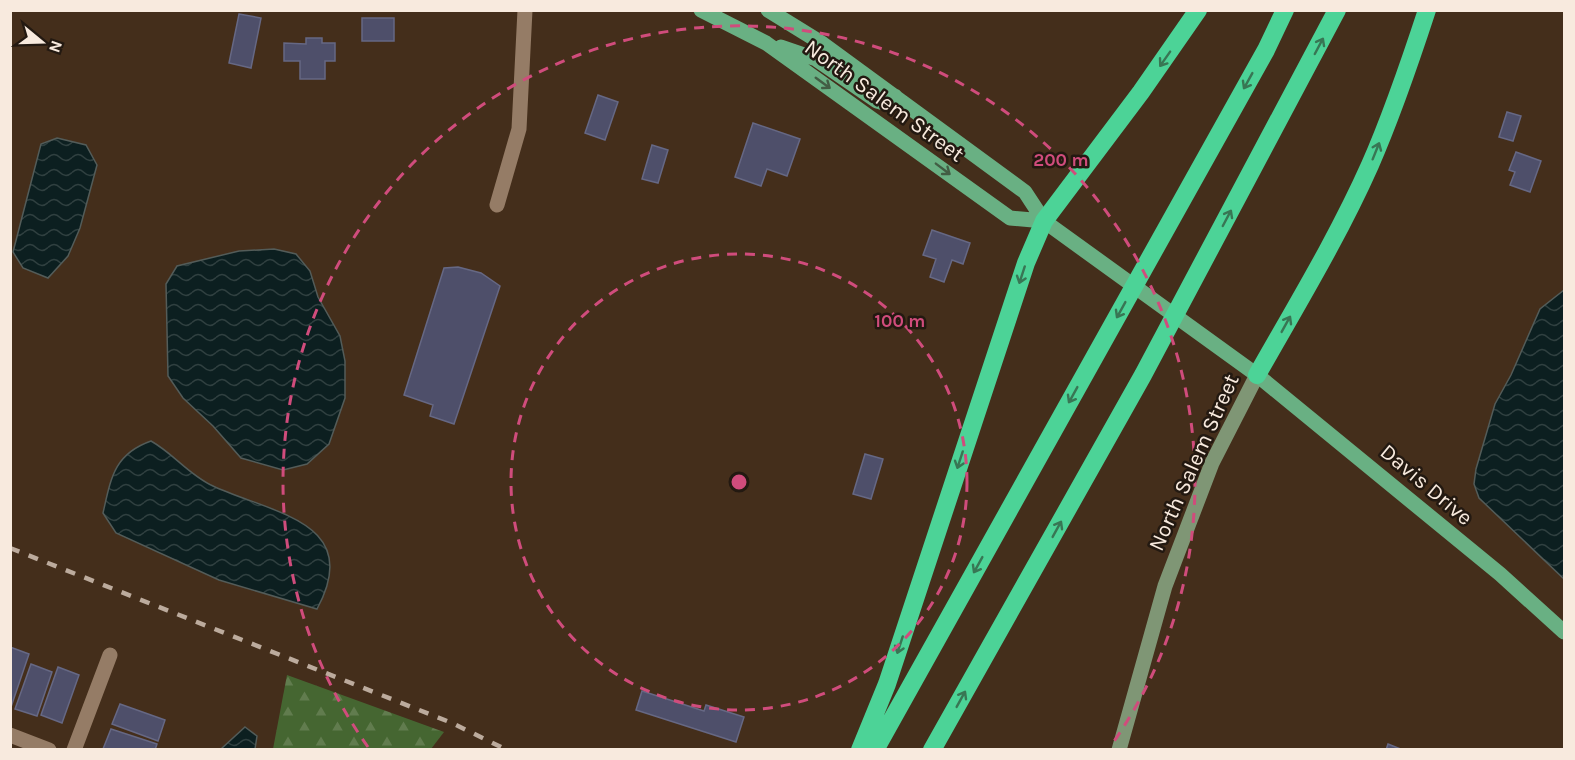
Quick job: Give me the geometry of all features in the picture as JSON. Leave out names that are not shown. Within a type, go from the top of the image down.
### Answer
[{"type":"highway","points":[[860,750],[887,684],[1026,263],[1044,221],[1141,92],[1198,10]]},
{"type":"highway","points":[[875,750],[1160,241],[1285,10]]},
{"type":"highway","points":[[932,750],[1143,375],[1337,10]]},
{"type":"highway","points":[[1257,375],[1331,244],[1370,165],[1399,93],[1427,10]]},
{"type":"main road","name":"North Salem Street","points":[[700,10],[766,43],[1010,218],[1044,221]]},
{"type":"main road","name":"North Salem Street","points":[[768,10],[823,44],[1025,192],[1044,221],[1257,375],[1212,463],[1165,586],[1119,750]]},
{"type":"main road","points":[[766,43],[816,59],[877,101],[884,103],[895,96]]},
{"type":"main road","name":"Davis Drive","points":[[1257,375],[1482,559],[1564,632]]},
{"type":"street","points":[[497,205],[519,129],[525,10]]},
{"type":"street","points":[[74,750],[110,655]]},
{"type":"street","points":[[10,735],[49,750]]},
{"type":"green space","points":[[287,675],[444,732],[431,749],[273,749]]},
{"type":"water","points":[[57,138],[86,145],[97,165],[80,228],[68,256],[48,278],[23,268],[13,252],[41,144]]},
{"type":"water","points":[[274,249],[296,254],[310,271],[318,297],[340,336],[345,361],[345,398],[329,444],[307,464],[283,470],[241,458],[213,426],[183,398],[168,376],[166,284],[177,266],[239,251]]},
{"type":"water","points":[[1564,290],[1564,579],[1479,498],[1474,484],[1476,469],[1495,404],[1511,375],[1540,309]]},
{"type":"water","points":[[151,441],[204,481],[284,514],[304,525],[320,539],[329,556],[329,580],[317,609],[219,580],[116,533],[103,513],[112,478],[122,460],[129,453]]},
{"type":"water","points":[[245,727],[257,736],[255,749],[221,749]]},
{"type":"building","points":[[239,14],[261,18],[251,68],[229,63]]},
{"type":"building","points":[[362,18],[394,18],[394,41],[362,41]]},
{"type":"building","points":[[306,38],[322,38],[322,43],[335,43],[335,61],[325,61],[325,79],[300,79],[300,61],[284,61],[284,43],[306,44]]},
{"type":"building","points":[[598,95],[618,102],[605,140],[585,133]]},
{"type":"building","points":[[1507,112],[1521,116],[1513,141],[1499,137]]},
{"type":"building","points":[[753,123],[800,139],[787,176],[767,169],[761,186],[735,177]]},
{"type":"building","points":[[652,145],[668,150],[658,183],[642,179]]},
{"type":"building","points":[[1516,152],[1541,161],[1530,192],[1510,185],[1515,172],[1509,170]]},
{"type":"building","points":[[932,230],[970,243],[963,264],[952,260],[944,282],[930,277],[936,259],[923,255]]},
{"type":"building","points":[[458,267],[481,273],[500,286],[454,424],[430,416],[433,405],[404,395],[444,268]]},
{"type":"building","points":[[865,454],[883,459],[871,499],[853,494]]},
{"type":"building","points":[[10,647],[29,654],[11,707],[10,707]]},
{"type":"building","points":[[31,664],[52,672],[37,716],[15,709]]},
{"type":"building","points":[[58,667],[79,675],[62,723],[41,715]]},
{"type":"building","points":[[642,691],[704,711],[706,705],[744,717],[736,742],[636,710]]},
{"type":"building","points":[[120,704],[165,720],[158,741],[112,724]]},
{"type":"building","points":[[111,729],[157,744],[155,750],[103,749]]},
{"type":"building","points":[[1388,744],[1403,750],[1386,750]]},
{"type":"railway","points":[[10,548],[452,723],[507,750]]}]
